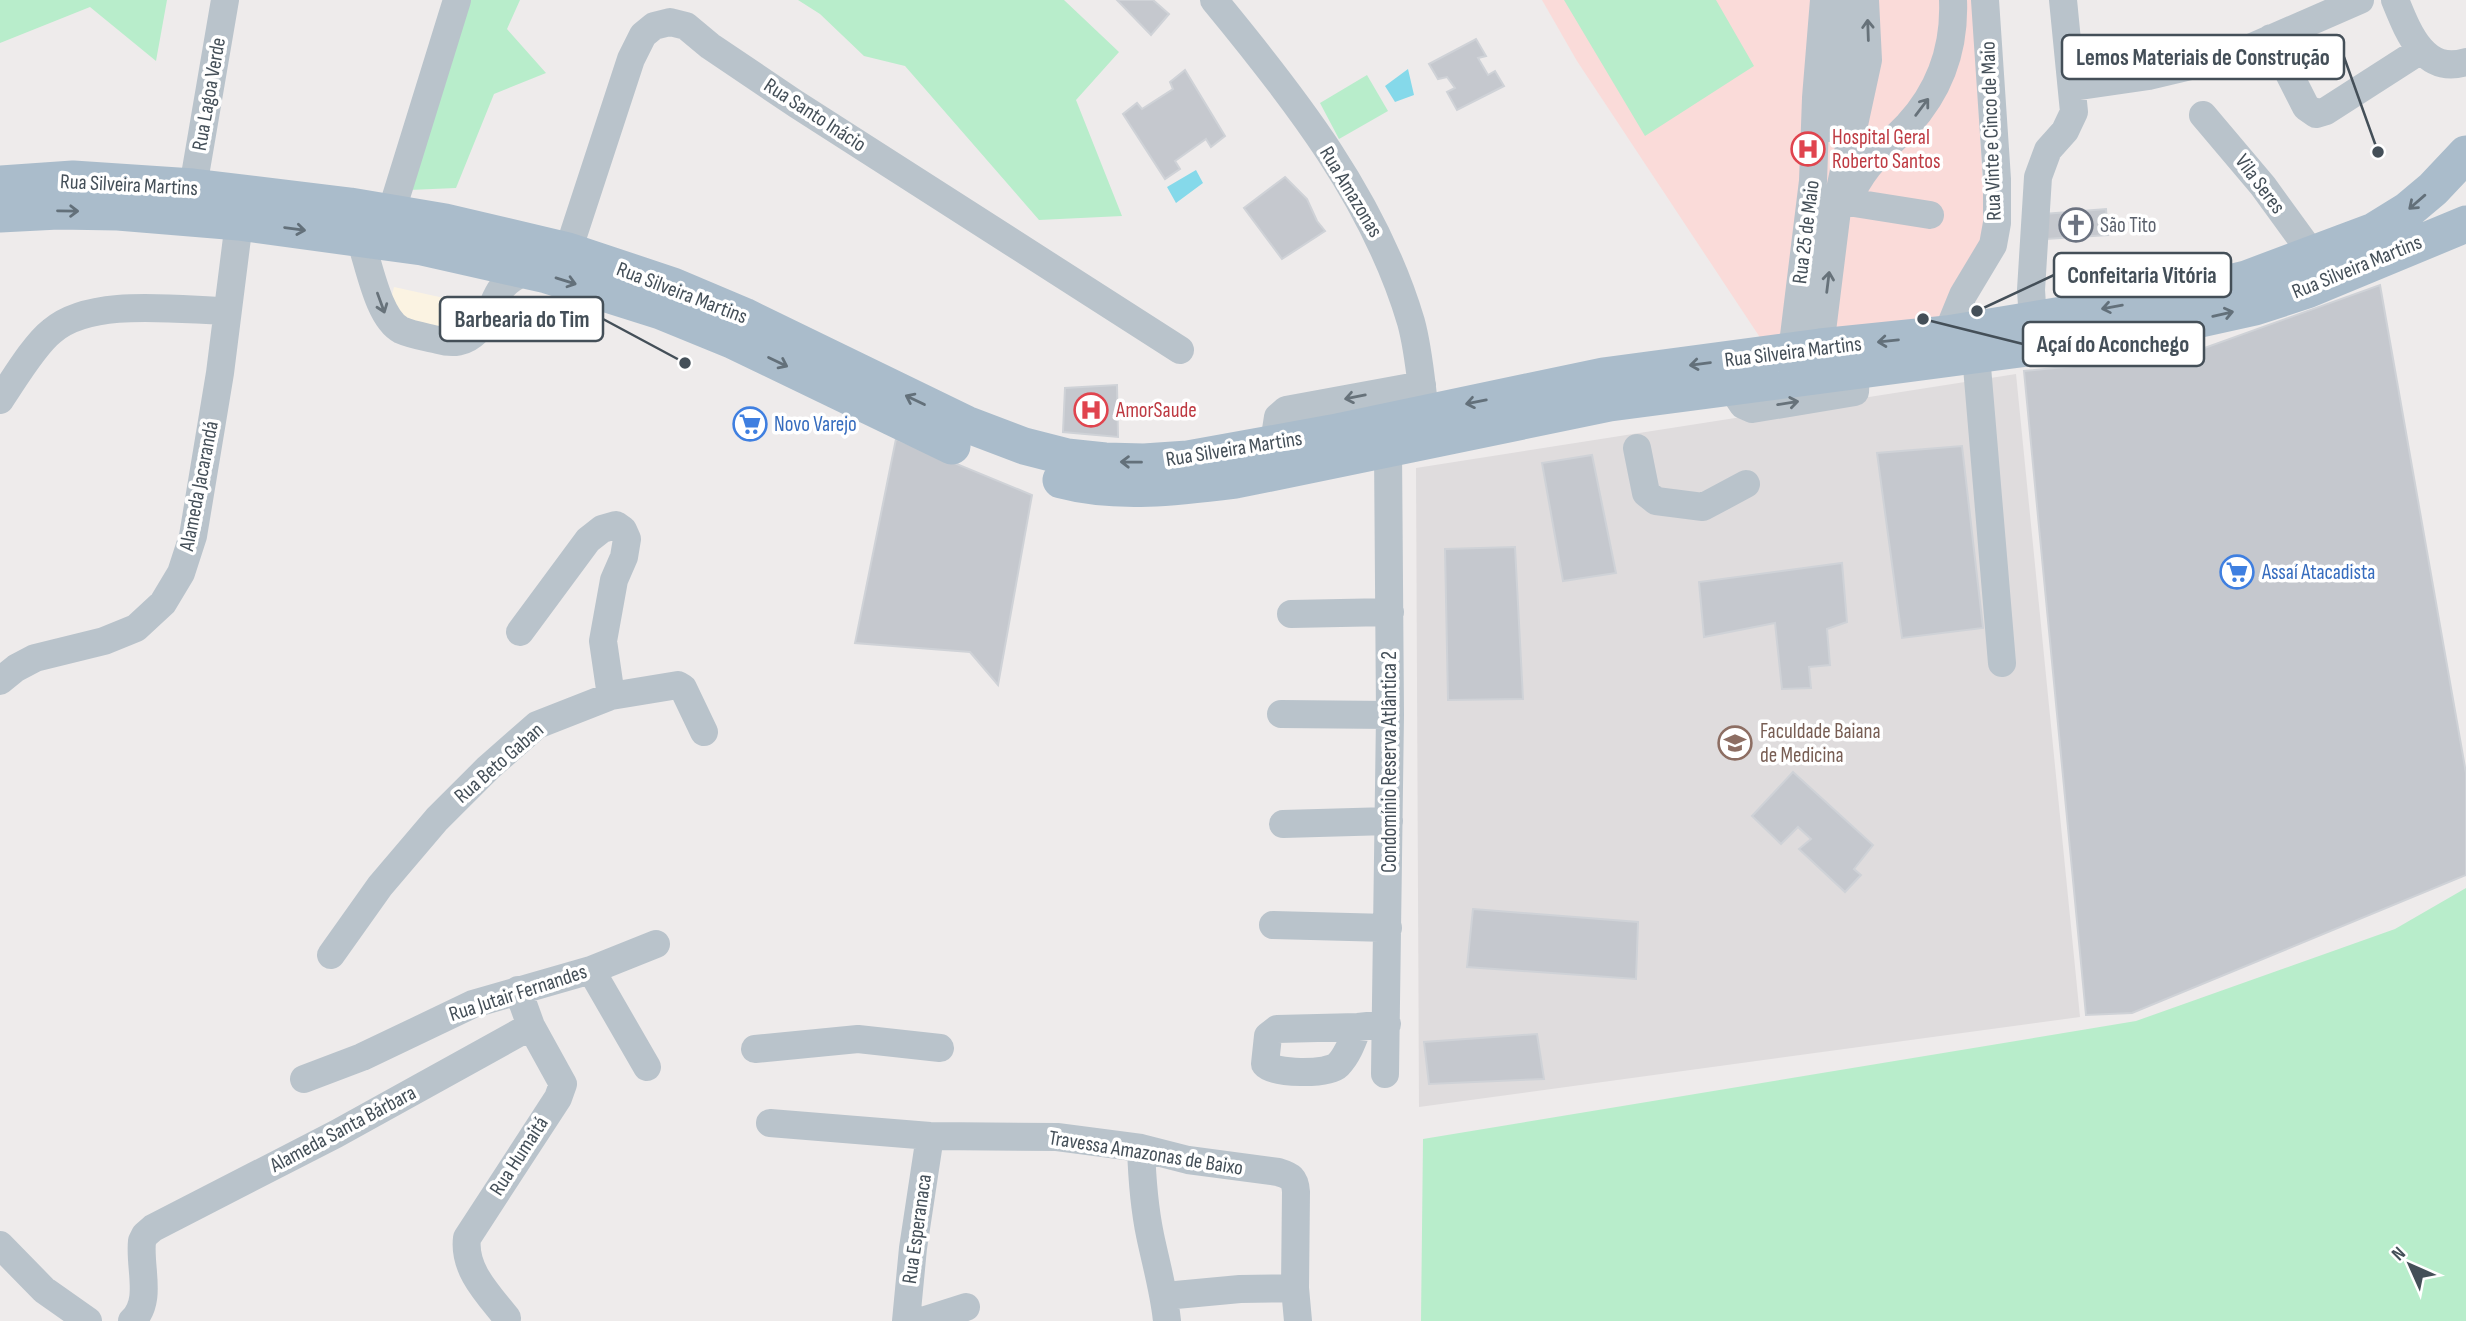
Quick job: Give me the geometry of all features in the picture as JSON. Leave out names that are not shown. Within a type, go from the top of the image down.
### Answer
[{"type":"main road","name":"Rua Silveira Martins","points":[[0,214],[118,212],[239,222],[422,247],[526,271],[661,311],[732,340],[965,452],[1071,482],[1112,487],[1184,486],[1237,480],[1610,403],[1731,387],[1804,359],[1856,371],[1962,345],[2033,320],[2172,296],[2246,279],[2374,231],[2408,210],[2433,189],[2466,154]]},
{"type":"main road","name":"Rua Silveira Martins","points":[[0,184],[74,179],[193,187],[445,222],[568,251],[673,286],[744,316],[966,424],[1024,446],[1067,457],[1144,462],[1188,459],[1274,443],[1423,399],[1603,376],[1962,345],[2133,334],[2255,307],[2331,281],[2466,225]]},
{"type":"street","name":"Rua Lagoa Verde","points":[[193,187],[225,0]]},
{"type":"street","points":[[391,214],[457,0]]},
{"type":"street","name":"Rua Amazonas","points":[[1214,0],[1283,86],[1317,135],[1377,233],[1397,279],[1412,326],[1423,399]]},
{"type":"street","name":"Rua 25 de Maio","points":[[1824,0],[1813,181],[1831,219]]},
{"type":"street","points":[[1813,181],[1826,140],[1843,57],[1849,0]]},
{"type":"street","points":[[1865,0],[1868,60],[1831,219],[1930,215]]},
{"type":"street","name":"Rua 25 de Maio","points":[[1804,359],[1831,219],[1869,163],[1908,124],[1936,87],[1951,43],[1953,0]]},
{"type":"street","points":[[2033,320],[2031,290],[2038,177],[2048,150],[2070,122],[2074,112],[2063,0]]},
{"type":"street","points":[[2073,87],[2150,76],[2230,57],[2361,0]]},
{"type":"street","points":[[2395,0],[2406,26],[2421,50],[2431,60],[2443,65],[2466,62]]},
{"type":"street","name":"Rua Vinte e Cinco de Maio","points":[[1962,345],[1963,295],[1993,245],[1997,223],[1990,1]]},
{"type":"street","name":"Rua Santo Inácio","points":[[568,251],[631,59],[642,35],[654,26],[670,22],[686,26],[710,46],[796,104],[1180,350]]},
{"type":"street","points":[[2271,38],[2306,107],[2316,114],[2326,111],[2421,50]]},
{"type":"street","name":"Vila Seres","points":[[2203,115],[2263,186],[2313,255]]},
{"type":"street","name":"Alameda Jacarandá","points":[[0,681],[35,657],[104,641],[136,628],[163,603],[181,573],[193,536],[220,373],[239,222]]},
{"type":"street","points":[[360,239],[379,302],[392,323],[402,330],[452,343],[464,340],[477,331],[486,319],[501,287],[511,278],[526,271]]},
{"type":"street","points":[[0,400],[52,330],[81,314],[120,308],[228,311]]},
{"type":"street","points":[[1962,345],[2003,663]]},
{"type":"street","points":[[1731,387],[1743,405],[1752,409],[1855,392],[1856,371]]},
{"type":"street","points":[[1637,448],[1646,493],[1656,501],[1703,507],[1746,484]]},
{"type":"street","name":"Condomínio Reserva Atlântica 2","points":[[1385,1074],[1390,715],[1388,449]]},
{"type":"street","points":[[520,632],[588,540],[602,529],[616,525],[623,530],[626,539],[624,557],[614,580],[604,641],[611,696]]},
{"type":"street","points":[[1291,614],[1390,612]]},
{"type":"street","name":"Rua Beto Gaban","points":[[331,956],[380,886],[437,819],[488,768],[537,725],[611,696],[678,685],[683,688],[704,732]]},
{"type":"street","points":[[1281,714],[1390,715]]},
{"type":"street","points":[[1283,824],[1389,821]]},
{"type":"street","points":[[1273,925],[1388,928]]},
{"type":"street","name":"Rua Jutair Fernandes","points":[[304,1079],[362,1057],[473,1004],[591,970],[656,944]]},
{"type":"street","points":[[591,970],[647,1067]]},
{"type":"street","name":"Rua Humaitá","points":[[507,1318],[470,1266],[466,1249],[467,1238],[563,1089],[563,1084],[531,1026],[518,990]]},
{"type":"street","points":[[1358,1027],[1387,1024]]},
{"type":"street","name":"Alameda Santa Bárbara","points":[[132,1321],[142,1310],[144,1300],[142,1241],[153,1228],[336,1134],[531,1026]]},
{"type":"street","points":[[755,1049],[859,1039],[940,1048]]},
{"type":"street","name":"Travessa Amazonas de Baixo","points":[[769,1124],[930,1136],[1057,1137],[1141,1148],[1188,1160],[1291,1176],[1295,1181],[1296,1192],[1294,1288],[1298,1321]]},
{"type":"street","name":"Rua Esperanaca","points":[[906,1321],[913,1248],[930,1136]]},
{"type":"street","points":[[1141,1148],[1146,1214],[1166,1308],[1241,1289],[1294,1288]]},
{"type":"street","points":[[0,1245],[44,1290],[88,1321]]},
{"type":"street","points":[[922,1321],[965,1307]]},
{"type":"shaded area","name":"Hospital Geral Roberto Santos","points":[[1542,0],[1972,0],[1986,237],[1937,322],[1765,345],[1577,61]]},
{"type":"shaded area","points":[[394,287],[476,305],[467,334],[387,315]]},
{"type":"shaded area","name":"Faculdade Baiana de Medicina","points":[[2016,374],[2080,1017],[1419,1107],[1416,468]]},
{"type":"green space","points":[[0,0],[167,0],[156,61],[90,7],[0,43]]},
{"type":"green space","points":[[468,0],[520,0],[507,29],[546,73],[494,94],[456,188],[409,190]]},
{"type":"green space","points":[[798,0],[1064,0],[1119,52],[1076,100],[1122,216],[1039,220],[905,66],[864,56],[820,14]]},
{"type":"green space","points":[[1564,0],[1716,0],[1754,66],[1645,136]]},
{"type":"green space","points":[[1367,75],[1388,111],[1339,139],[1320,103]]},
{"type":"green space","points":[[2466,888],[2466,1321],[1421,1321],[1423,1139],[2136,1021],[2395,929]]},
{"type":"water","points":[[1408,69],[1414,95],[1395,102],[1385,86]]},
{"type":"water","points":[[1196,170],[1203,183],[1176,203],[1167,187]]},
{"type":"building","points":[[1117,0],[1153,0],[1169,14],[1151,35]]},
{"type":"building","points":[[1476,39],[1486,56],[1478,58],[1488,75],[1495,71],[1504,86],[1457,110],[1447,92],[1455,88],[1447,77],[1438,79],[1429,64]]},
{"type":"building","points":[[1185,70],[1225,136],[1211,147],[1206,139],[1175,161],[1180,169],[1165,179],[1123,114],[1137,103],[1142,109],[1173,89],[1170,82]]},
{"type":"building","points":[[1285,177],[1307,199],[1325,231],[1282,259],[1244,208]]},
{"type":"building","name":"São Tito","points":[[2106,209],[2108,235],[2046,239],[2044,214]]},
{"type":"building","name":"Assaí Atacadista","points":[[2380,285],[2466,773],[2466,875],[2132,1013],[2086,1015],[2024,371],[2185,355]]},
{"type":"building","name":"AmorSaude","points":[[1117,385],[1118,437],[1063,432],[1065,388]]},
{"type":"building","points":[[896,439],[1032,495],[998,685],[970,652],[855,643]]},
{"type":"building","points":[[1962,446],[1983,628],[1902,638],[1877,453]]},
{"type":"building","points":[[1592,455],[1616,573],[1563,581],[1542,463]]},
{"type":"building","points":[[1515,547],[1523,699],[1448,700],[1445,549]]},
{"type":"building","points":[[1842,563],[1847,622],[1827,629],[1830,665],[1809,667],[1811,688],[1782,689],[1775,623],[1704,637],[1699,582]]},
{"type":"building","points":[[1793,772],[1873,845],[1854,869],[1861,875],[1845,892],[1799,849],[1811,839],[1798,827],[1781,844],[1752,816]]},
{"type":"building","points":[[1473,909],[1638,922],[1636,979],[1467,967]]},
{"type":"building","points":[[1537,1034],[1544,1079],[1429,1084],[1424,1042]]},
{"type":"place","name":"Hospital Geral Roberto Santos","points":[[1808,149]]},
{"type":"place","name":"Lemos Materiais de Construção","points":[[2378,152]]},
{"type":"place","name":"São Tito","points":[[2076,225]]},
{"type":"place","name":"Confeitaria Vitória","points":[[1977,311]]},
{"type":"place","name":"Açaí do Aconchego","points":[[1923,319]]},
{"type":"place","name":"Barbearia do Tim","points":[[685,363]]},
{"type":"place","name":"AmorSaude","points":[[1091,410]]},
{"type":"place","name":"Novo Varejo","points":[[750,424]]},
{"type":"place","name":"Assaí Atacadista","points":[[2237,572]]},
{"type":"place","name":"Faculdade Baiana de Medicina","points":[[1735,743]]}]
